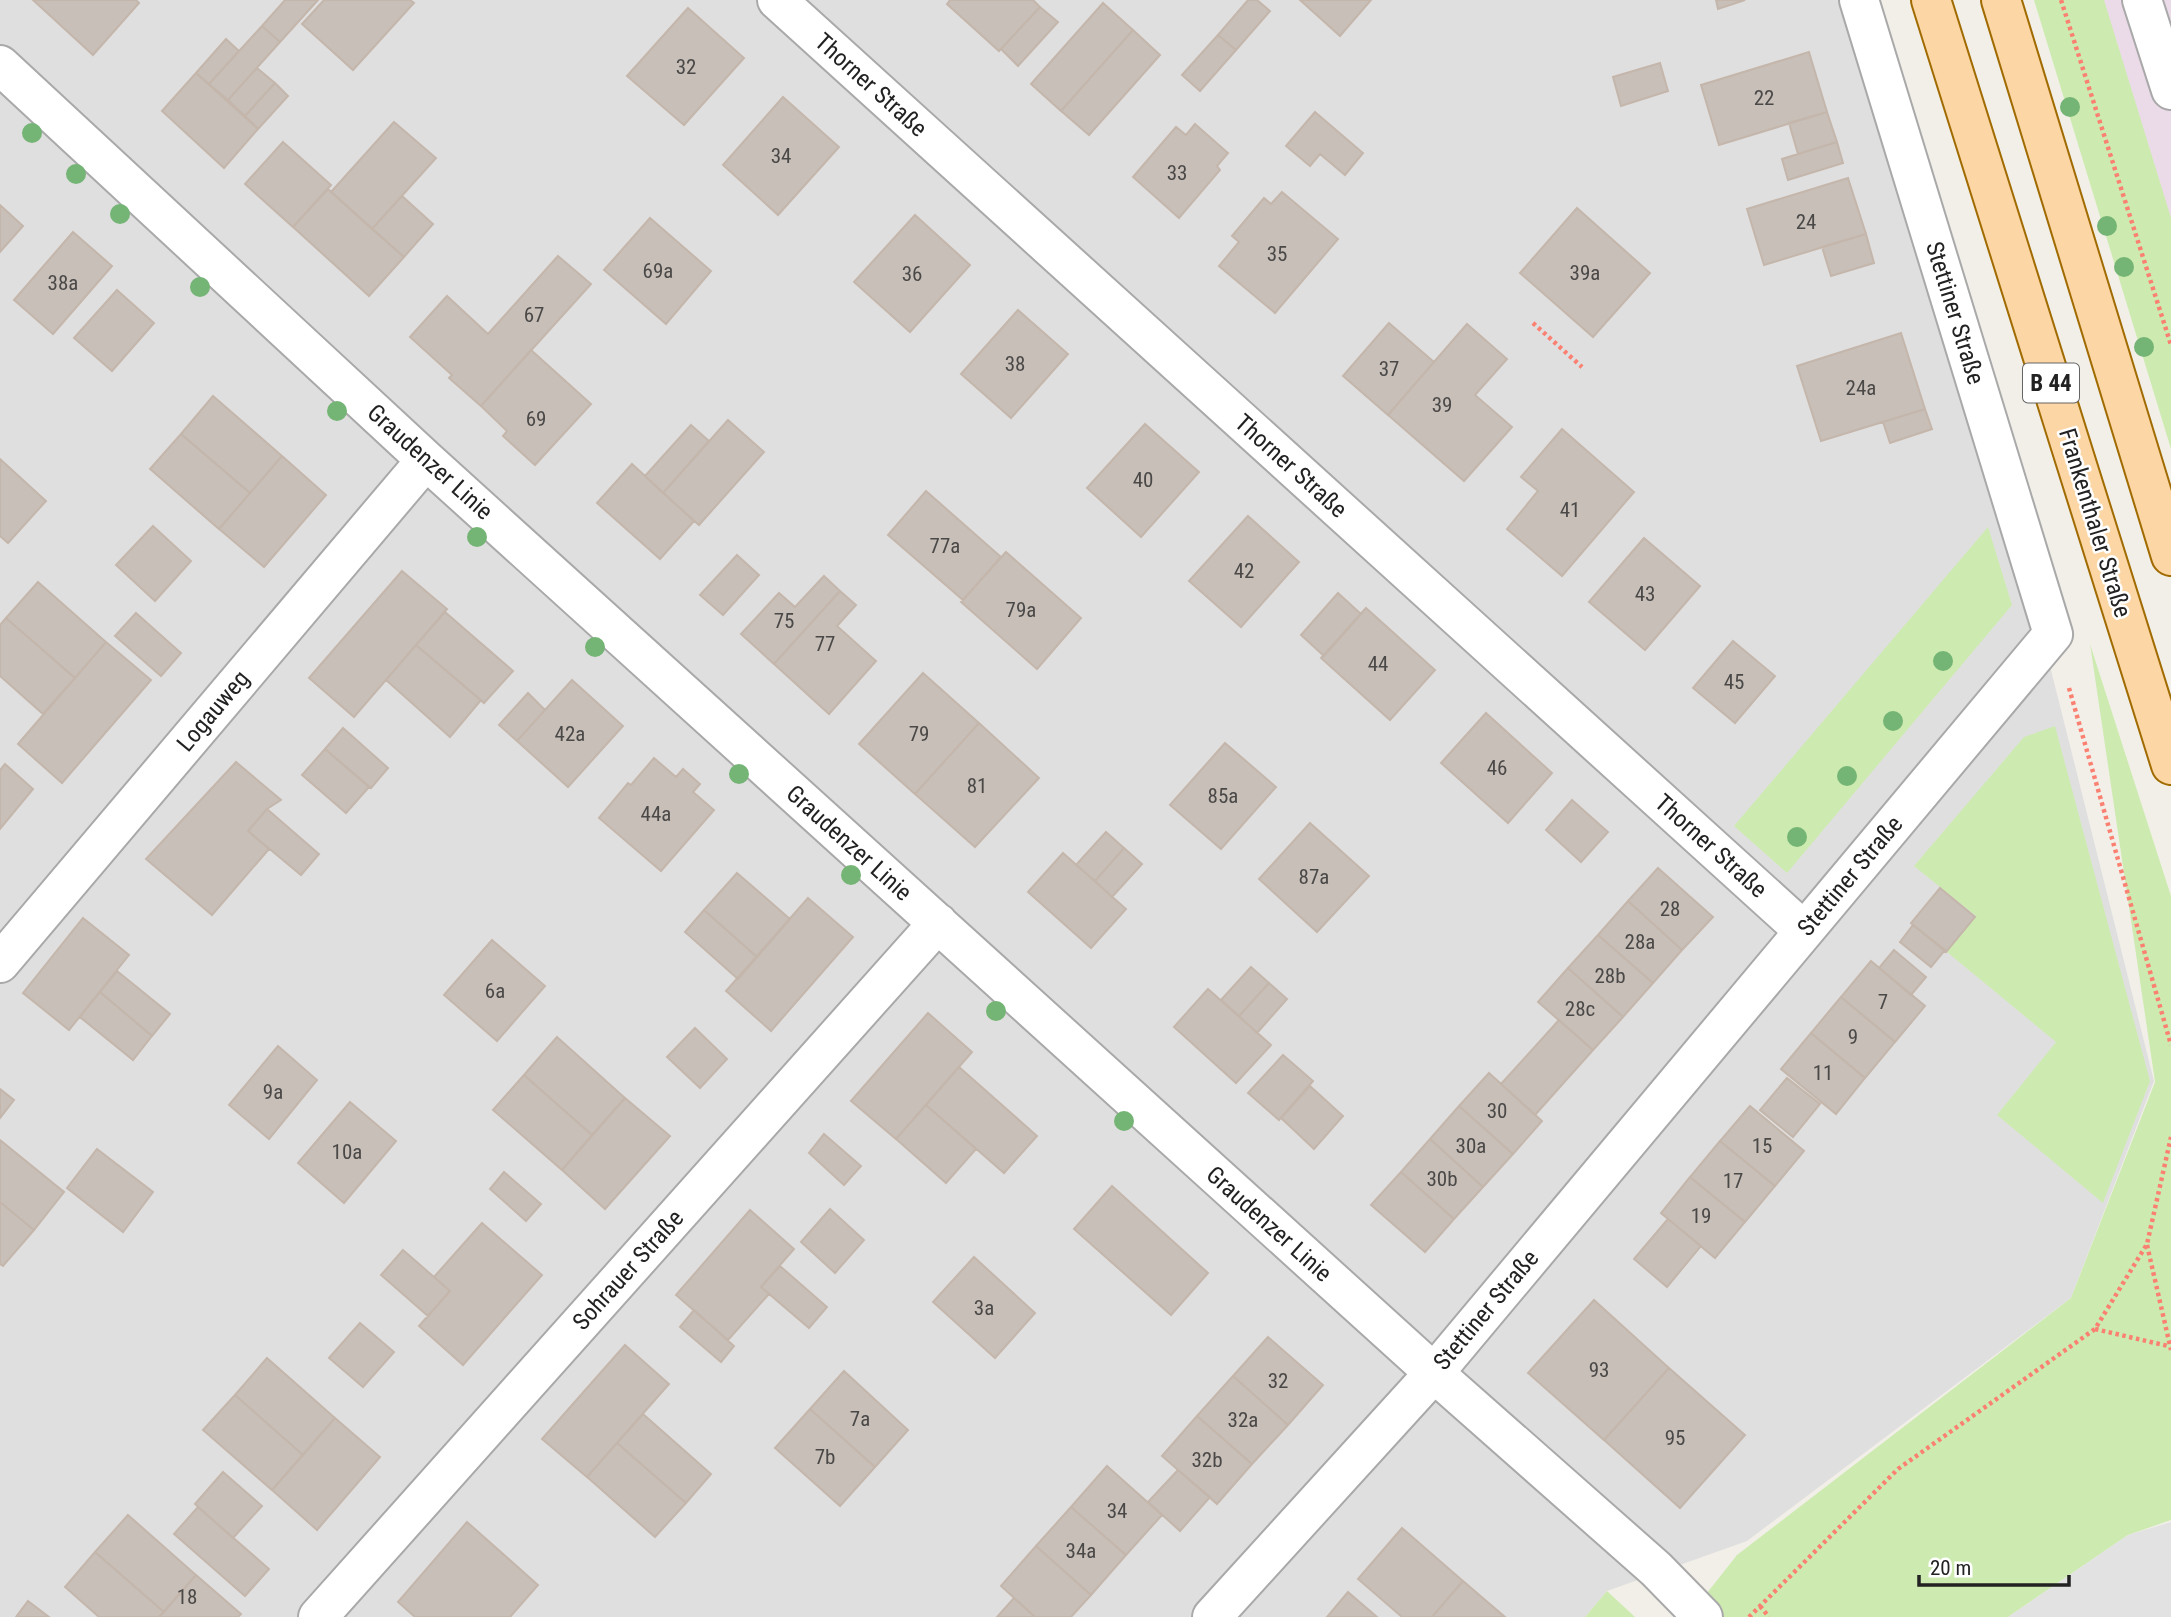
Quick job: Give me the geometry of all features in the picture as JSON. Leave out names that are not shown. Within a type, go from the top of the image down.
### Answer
[{"type":"main road","name":"Frankenthaler Straße","points":[[1931,0],[2171,765]]},
{"type":"main road","name":"B 44","points":[[2001,0],[2171,556]]},
{"type":"street","name":"Thorner Straße","points":[[777,0],[1804,931]]},
{"type":"street","name":"Stettiner Straße","points":[[1212,1617],[1434,1373],[2053,634],[1859,0]]},
{"type":"street","points":[[2142,0],[2171,90]]},
{"type":"street","name":"Graudenzer Linie","points":[[0,65],[426,460],[1434,1373],[1656,1569],[1703,1617]]},
{"type":"street","name":"Logauweg","points":[[0,963],[426,460]]},
{"type":"street","name":"Sohrauer Straße","points":[[318,1617],[938,923]]},
{"type":"path","points":[[2061,0],[2171,345]]},
{"type":"path","points":[[1533,323],[1582,367]]},
{"type":"path","points":[[2053,634],[2171,1045]]},
{"type":"path","points":[[1749,1617],[1898,1469],[2095,1329],[2147,1244],[2171,1137]]},
{"type":"path","points":[[2095,1329],[2170,1348],[2147,1244]]},
{"type":"path","points":[[1760,1606],[1769,1617]]},
{"type":"shaded area","points":[[0,0],[1847,0],[2041,630],[2154,1081],[2071,1298],[1747,1541],[1607,1591],[1585,1617],[0,1617]]},
{"type":"shaded area","points":[[2097,0],[2171,0],[2171,243]]},
{"type":"shaded area","points":[[2171,1522],[2171,1617],[2008,1617],[2128,1535]]},
{"type":"green space","points":[[2034,0],[2104,0],[2171,218],[2171,449]]},
{"type":"green space","points":[[1988,527],[2012,605],[1787,873],[1734,826]]},
{"type":"green space","points":[[2090,644],[2171,896],[2171,1520],[2128,1535],[2008,1617],[1688,1617],[1737,1555],[2071,1298],[2155,1082]]},
{"type":"green space","points":[[2055,726],[2150,1081],[2103,1203],[1997,1115],[2056,1042],[1947,952],[1976,916],[1914,866],[2024,737]]},
{"type":"green space","points":[[1607,1591],[1635,1617],[1585,1617]]},
{"type":"building","points":[[33,0],[136,0],[139,3],[93,55]]},
{"type":"building","points":[[285,0],[318,0],[280,42],[262,26]]},
{"type":"building","points":[[324,0],[410,0],[414,3],[353,70],[302,24]]},
{"type":"building","points":[[950,0],[1033,0],[1040,7],[999,51],[947,4]]},
{"type":"building","points":[[1248,0],[1257,0],[1270,11],[1236,50],[1218,35]]},
{"type":"building","points":[[1300,0],[1371,0],[1340,36]]},
{"type":"building","points":[[1716,0],[1745,0],[1718,9]]},
{"type":"building","points":[[1103,3],[1133,30],[1061,111],[1031,84]]},
{"type":"building","points":[[1040,7],[1058,22],[1018,66],[1001,49]]},
{"type":"building","points":[[688,8],[744,58],[684,125],[627,76]]},
{"type":"building","points":[[262,26],[280,42],[228,100],[209,84]]},
{"type":"building","points":[[1133,30],[1160,55],[1089,135],[1061,111]]},
{"type":"building","points":[[1218,35],[1236,50],[1200,91],[1182,75]]},
{"type":"building","points":[[226,39],[239,51],[209,84],[196,73]]},
{"type":"building","points":[[1809,52],[1827,112],[1719,145],[1701,85]]},
{"type":"building","points":[[1660,63],[1668,91],[1621,106],[1613,77]]},
{"type":"building","points":[[257,68],[275,83],[245,116],[228,100]]},
{"type":"building","points":[[196,73],[258,129],[224,168],[162,111]]},
{"type":"building","points":[[275,83],[288,96],[258,129],[245,116]]},
{"type":"building","points":[[783,97],[839,147],[778,215],[723,165]]},
{"type":"building","points":[[1315,112],[1363,153],[1345,175],[1320,154],[1310,166],[1286,146]]},
{"type":"building","points":[[1827,112],[1837,142],[1798,154],[1789,123]]},
{"type":"building","points":[[394,122],[436,158],[372,229],[331,192]]},
{"type":"building","points":[[1195,124],[1228,153],[1217,166],[1220,170],[1179,218],[1133,177],[1176,127],[1186,135]]},
{"type":"building","points":[[283,142],[331,185],[293,227],[245,184]]},
{"type":"building","points":[[1837,142],[1843,163],[1788,180],[1782,159]]},
{"type":"building","points":[[1848,178],[1866,234],[1764,265],[1747,209]]},
{"type":"building","points":[[328,189],[404,257],[369,296],[293,227]]},
{"type":"building","points":[[1282,192],[1338,239],[1275,313],[1219,266],[1239,242],[1232,236],[1264,198],[1271,204]]},
{"type":"building","points":[[402,196],[433,224],[404,257],[372,229]]},
{"type":"building","points":[[0,205],[23,226],[0,252]]},
{"type":"building","points":[[1577,208],[1650,273],[1593,337],[1520,273]]},
{"type":"building","points":[[915,215],[970,265],[910,332],[854,282]]},
{"type":"building","points":[[650,218],[711,271],[666,324],[604,270]]},
{"type":"building","points":[[73,232],[112,266],[53,334],[14,300]]},
{"type":"building","points":[[1866,234],[1874,263],[1831,276],[1822,247]]},
{"type":"building","points":[[558,256],[591,284],[481,406],[449,378],[452,375],[410,337],[447,296],[488,334]]},
{"type":"building","points":[[117,290],[154,323],[112,371],[74,338]]},
{"type":"building","points":[[1018,310],[1068,354],[1011,418],[961,374]]},
{"type":"building","points":[[1389,323],[1434,362],[1388,415],[1343,376]]},
{"type":"building","points":[[1467,324],[1507,359],[1475,395],[1512,427],[1464,481],[1388,415]]},
{"type":"building","points":[[1901,333],[1925,409],[1821,441],[1797,366]]},
{"type":"building","points":[[531,350],[591,404],[535,465],[503,436],[507,431],[481,406]]},
{"type":"building","points":[[213,396],[282,456],[250,493],[181,434]]},
{"type":"building","points":[[1925,409],[1932,429],[1890,443],[1883,422]]},
{"type":"building","points":[[728,420],[764,452],[699,525],[663,493]]},
{"type":"building","points":[[1145,424],[1199,472],[1141,537],[1087,488]]},
{"type":"building","points":[[691,425],[709,441],[663,493],[645,476]]},
{"type":"building","points":[[1562,429],[1634,492],[1562,576],[1507,529],[1538,491],[1521,477]]},
{"type":"building","points":[[181,434],[250,493],[219,529],[150,469]]},
{"type":"building","points":[[282,456],[326,495],[264,567],[219,529]]},
{"type":"building","points":[[0,459],[46,501],[8,543],[0,536]]},
{"type":"building","points":[[632,464],[694,521],[660,559],[597,503]]},
{"type":"building","points":[[926,491],[1001,557],[963,600],[888,535]]},
{"type":"building","points":[[1248,516],[1299,562],[1241,627],[1189,581]]},
{"type":"building","points":[[153,526],[191,561],[155,601],[116,565]]},
{"type":"building","points":[[1644,538],[1700,586],[1645,650],[1589,602]]},
{"type":"building","points":[[1006,552],[1081,618],[1037,669],[961,602]]},
{"type":"building","points":[[737,555],[759,575],[723,615],[700,595]]},
{"type":"building","points":[[402,571],[447,609],[354,717],[309,678]]},
{"type":"building","points":[[824,576],[840,591],[774,664],[741,634],[779,593],[795,607]]},
{"type":"building","points":[[38,582],[106,642],[75,678],[6,618]]},
{"type":"building","points":[[840,591],[856,605],[837,626],[876,661],[829,714],[774,664]]},
{"type":"building","points":[[1338,593],[1361,614],[1324,656],[1301,635]]},
{"type":"building","points":[[1366,608],[1435,670],[1390,720],[1321,658]]},
{"type":"building","points":[[445,612],[513,671],[484,703],[416,645]]},
{"type":"building","points":[[136,613],[181,653],[161,676],[115,636]]},
{"type":"building","points":[[6,618],[75,678],[43,714],[0,676],[0,625]]},
{"type":"building","points":[[1733,641],[1775,676],[1735,723],[1693,688]]},
{"type":"building","points":[[106,642],[151,680],[62,783],[18,744]]},
{"type":"building","points":[[416,645],[481,700],[450,737],[386,680]]},
{"type":"building","points":[[923,673],[979,723],[915,794],[859,744]]},
{"type":"building","points":[[572,680],[623,726],[568,787],[517,741]]},
{"type":"building","points":[[528,693],[545,710],[517,741],[499,725]]},
{"type":"building","points":[[1486,713],[1552,773],[1508,823],[1441,763]]},
{"type":"building","points":[[979,723],[1039,778],[975,847],[915,794]]},
{"type":"building","points":[[343,728],[388,768],[371,788],[325,749]]},
{"type":"building","points":[[1225,743],[1276,787],[1221,849],[1170,805]]},
{"type":"building","points":[[325,749],[369,787],[346,813],[302,775]]},
{"type":"building","points":[[654,758],[676,777],[683,769],[700,784],[693,792],[714,810],[661,871],[599,818],[628,783],[631,785]]},
{"type":"building","points":[[236,762],[281,800],[267,809],[248,831],[269,849],[212,915],[146,859]]},
{"type":"building","points":[[5,764],[33,789],[0,829],[0,770]]},
{"type":"building","points":[[1572,800],[1608,832],[1581,862],[1546,830]]},
{"type":"building","points":[[267,809],[319,854],[301,875],[248,831]]},
{"type":"building","points":[[1310,823],[1369,876],[1317,932],[1259,879]]},
{"type":"building","points":[[1106,832],[1124,848],[1095,881],[1076,865]]},
{"type":"building","points":[[1124,848],[1142,864],[1112,897],[1095,881]]},
{"type":"building","points":[[1063,853],[1126,909],[1091,948],[1028,892]]},
{"type":"building","points":[[1658,868],[1713,917],[1682,950],[1628,901]]},
{"type":"building","points":[[737,873],[790,919],[757,957],[704,910]]},
{"type":"building","points":[[1940,888],[1975,917],[1946,952],[1911,923]]},
{"type":"building","points":[[808,898],[853,937],[771,1031],[726,991]]},
{"type":"building","points":[[1628,901],[1682,950],[1653,983],[1598,935]]},
{"type":"building","points":[[704,910],[757,957],[738,979],[685,932]]},
{"type":"building","points":[[83,918],[129,955],[69,1030],[23,993]]},
{"type":"building","points":[[1913,925],[1945,950],[1931,967],[1900,942]]},
{"type":"building","points":[[1598,935],[1653,983],[1623,1017],[1568,968]]},
{"type":"building","points":[[492,940],[545,986],[497,1041],[444,995]]},
{"type":"building","points":[[1894,950],[1926,977],[1911,995],[1879,968]]},
{"type":"building","points":[[1871,961],[1925,1006],[1895,1042],[1841,997]]},
{"type":"building","points":[[1251,967],[1269,983],[1239,1016],[1221,1000]]},
{"type":"building","points":[[1568,968],[1623,1017],[1593,1050],[1538,1002]]},
{"type":"building","points":[[117,971],[170,1014],[152,1036],[100,992]]},
{"type":"building","points":[[1269,983],[1287,999],[1257,1033],[1239,1016]]},
{"type":"building","points":[[1208,989],[1271,1045],[1236,1083],[1174,1027]]},
{"type":"building","points":[[100,992],[152,1036],[133,1060],[80,1017]]},
{"type":"building","points":[[1841,997],[1895,1042],[1865,1078],[1811,1033]]},
{"type":"building","points":[[928,1013],[972,1052],[896,1139],[851,1101]]},
{"type":"building","points":[[1559,1020],[1593,1050],[1535,1115],[1501,1084]]},
{"type":"building","points":[[695,1028],[727,1059],[700,1088],[667,1057]]},
{"type":"building","points":[[1811,1033],[1865,1078],[1836,1114],[1781,1069]]},
{"type":"building","points":[[557,1037],[625,1098],[592,1135],[524,1075]]},
{"type":"building","points":[[278,1046],[317,1080],[269,1139],[229,1105]]},
{"type":"building","points":[[1283,1055],[1313,1081],[1279,1120],[1248,1093]]},
{"type":"building","points":[[959,1067],[1037,1136],[1004,1173],[926,1105]]},
{"type":"building","points":[[1489,1073],[1542,1121],[1513,1154],[1459,1106]]},
{"type":"building","points":[[524,1075],[592,1135],[562,1170],[493,1110]]},
{"type":"building","points":[[1787,1078],[1820,1104],[1793,1137],[1760,1110]]},
{"type":"building","points":[[1310,1086],[1343,1116],[1314,1149],[1281,1118]]},
{"type":"building","points":[[0,1089],[14,1100],[0,1118]]},
{"type":"building","points":[[625,1098],[670,1136],[605,1209],[562,1170]]},
{"type":"building","points":[[350,1102],[396,1141],[344,1203],[298,1163]]},
{"type":"building","points":[[926,1105],[976,1149],[946,1183],[896,1139]]},
{"type":"building","points":[[1459,1106],[1513,1154],[1483,1187],[1430,1139]]},
{"type":"building","points":[[1750,1106],[1804,1151],[1775,1186],[1720,1141]]},
{"type":"building","points":[[824,1134],[861,1166],[844,1185],[809,1153]]},
{"type":"building","points":[[1430,1139],[1483,1187],[1454,1219],[1401,1172]]},
{"type":"building","points":[[0,1140],[64,1192],[34,1230],[0,1202]]},
{"type":"building","points":[[1720,1141],[1775,1186],[1745,1222],[1690,1177]]},
{"type":"building","points":[[97,1149],[153,1192],[123,1232],[67,1188]]},
{"type":"building","points":[[504,1172],[541,1204],[526,1221],[490,1189]]},
{"type":"building","points":[[1401,1172],[1454,1219],[1425,1252],[1371,1205]]},
{"type":"building","points":[[1690,1177],[1745,1222],[1715,1258],[1661,1213]]},
{"type":"building","points":[[1112,1186],[1208,1273],[1171,1315],[1074,1229]]},
{"type":"building","points":[[0,1202],[34,1230],[3,1266],[0,1264]]},
{"type":"building","points":[[830,1209],[864,1240],[835,1273],[801,1242]]},
{"type":"building","points":[[750,1210],[794,1249],[761,1287],[769,1294],[728,1340],[676,1295]]},
{"type":"building","points":[[1668,1219],[1701,1246],[1667,1287],[1634,1259]]},
{"type":"building","points":[[482,1223],[542,1275],[463,1365],[419,1326],[450,1291],[434,1277]]},
{"type":"building","points":[[403,1250],[450,1291],[428,1316],[381,1275]]},
{"type":"building","points":[[974,1257],[1035,1313],[995,1358],[933,1302]]},
{"type":"building","points":[[780,1266],[827,1307],[809,1328],[761,1287]]},
{"type":"building","points":[[1594,1300],[1669,1368],[1604,1440],[1528,1373]]},
{"type":"building","points":[[694,1310],[734,1346],[721,1362],[680,1327]]},
{"type":"building","points":[[360,1323],[394,1352],[363,1387],[329,1358]]},
{"type":"building","points":[[1268,1337],[1323,1385],[1288,1425],[1233,1376]]},
{"type":"building","points":[[625,1345],[669,1384],[587,1477],[542,1439]]},
{"type":"building","points":[[267,1358],[335,1418],[303,1455],[235,1395]]},
{"type":"building","points":[[1669,1368],[1745,1435],[1680,1508],[1604,1440]]},
{"type":"building","points":[[844,1371],[908,1430],[875,1467],[810,1409]]},
{"type":"building","points":[[1233,1376],[1288,1425],[1252,1464],[1197,1416]]},
{"type":"building","points":[[235,1395],[303,1455],[272,1490],[203,1430]]},
{"type":"building","points":[[810,1409],[875,1467],[840,1506],[775,1448]]},
{"type":"building","points":[[643,1414],[711,1474],[686,1503],[617,1443]]},
{"type":"building","points":[[1197,1416],[1252,1464],[1217,1504],[1162,1456]]},
{"type":"building","points":[[335,1418],[380,1457],[317,1530],[272,1490]]},
{"type":"building","points":[[617,1443],[686,1503],[655,1537],[587,1477]]},
{"type":"building","points":[[1107,1466],[1162,1515],[1126,1555],[1071,1507]]},
{"type":"building","points":[[1178,1470],[1210,1497],[1180,1531],[1148,1502]]},
{"type":"building","points":[[223,1472],[262,1506],[233,1538],[195,1504]]},
{"type":"building","points":[[198,1507],[269,1569],[245,1596],[174,1534]]},
{"type":"building","points":[[1071,1507],[1126,1555],[1091,1595],[1036,1546]]},
{"type":"building","points":[[128,1515],[196,1575],[164,1612],[95,1552]]},
{"type":"building","points":[[467,1522],[538,1585],[510,1617],[415,1617],[398,1602]]},
{"type":"building","points":[[1402,1528],[1463,1581],[1432,1617],[1402,1617],[1358,1579]]},
{"type":"building","points":[[1036,1546],[1091,1595],[1071,1617],[1035,1617],[1001,1586]]},
{"type":"building","points":[[95,1552],[164,1612],[159,1617],[99,1617],[65,1587]]},
{"type":"building","points":[[196,1575],[241,1614],[238,1617],[159,1617]]},
{"type":"building","points":[[1463,1581],[1505,1617],[1432,1617]]},
{"type":"building","points":[[1348,1592],[1377,1617],[1327,1617]]},
{"type":"building","points":[[1014,1598],[1035,1617],[997,1617]]},
{"type":"building","points":[[28,1601],[49,1617],[16,1617]]}]
